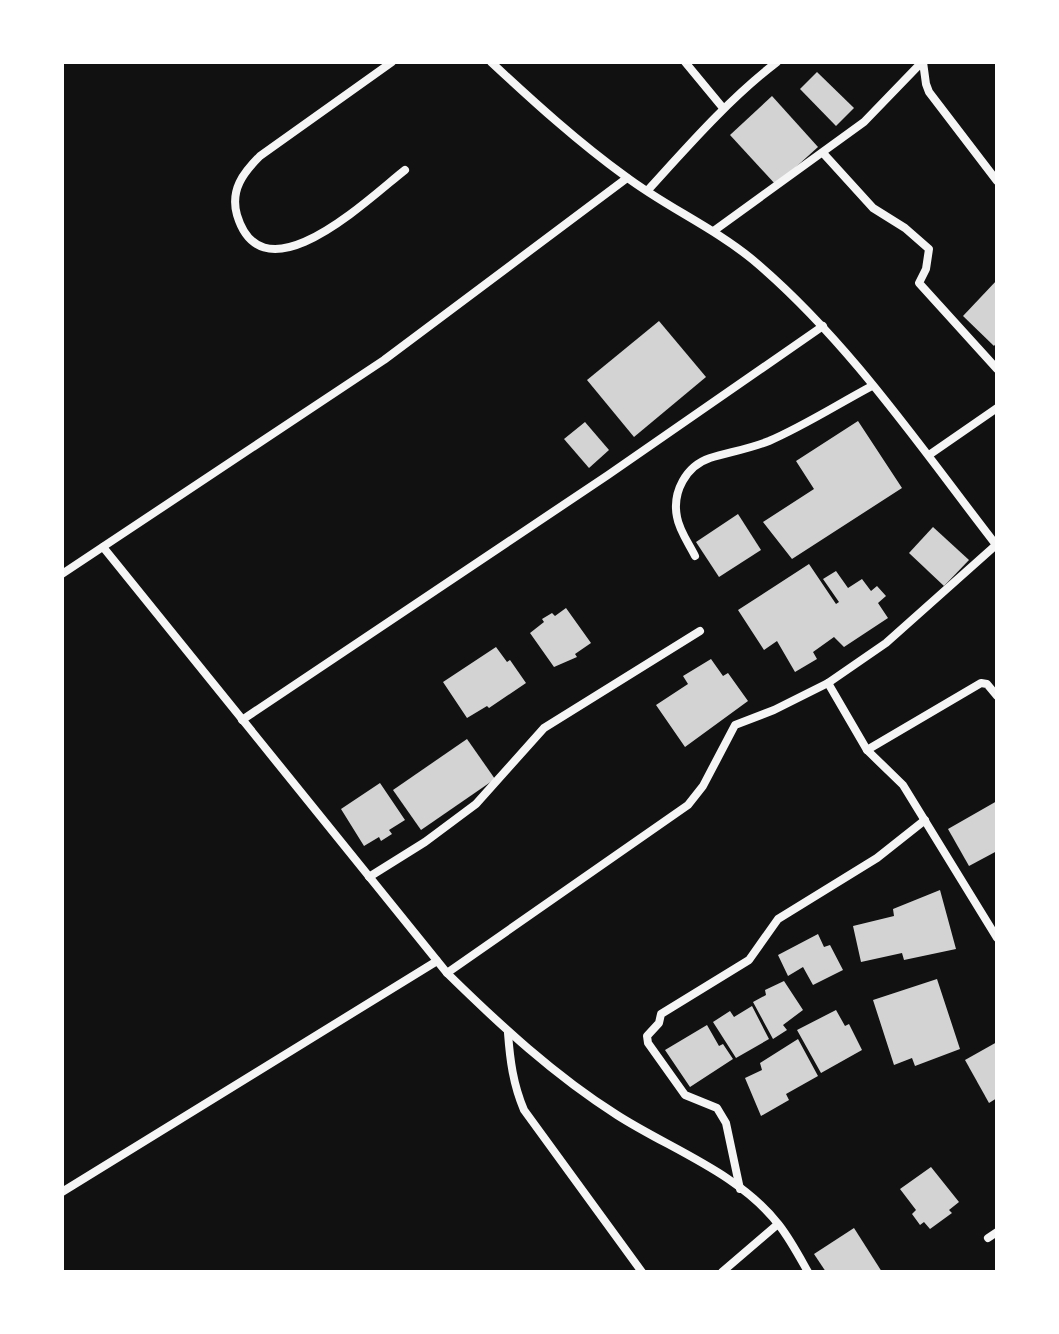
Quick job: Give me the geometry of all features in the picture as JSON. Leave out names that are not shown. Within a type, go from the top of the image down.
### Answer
[{"type":"street","points":[[392,62],[260,156],[246,170],[236,190],[237,215],[251,241],[266,249],[284,249],[326,232],[405,170]]},
{"type":"street","points":[[447,973],[688,805],[703,786],[735,725],[828,683],[886,643],[996,546],[929,455],[823,326],[753,260],[715,230],[627,178],[491,62]]},
{"type":"street","points":[[685,62],[723,108]]},
{"type":"street","points":[[648,190],[723,108],[777,62]]},
{"type":"street","points":[[715,230],[864,122],[922,62]]},
{"type":"street","points":[[922,62],[929,92],[997,181]]},
{"type":"street","points":[[823,153],[873,208],[912,233],[929,249],[926,269],[919,283],[997,369]]},
{"type":"street","points":[[62,574],[384,360],[627,178]]},
{"type":"street","points":[[242,720],[608,475],[823,326]]},
{"type":"street","points":[[695,556],[677,518],[676,502],[680,486],[695,465],[707,459],[751,449],[872,386]]},
{"type":"street","points":[[929,455],[997,408]]},
{"type":"street","points":[[103,547],[447,973],[508,1033],[617,1115],[740,1189],[778,1224],[808,1272]]},
{"type":"street","points":[[369,877],[425,842],[476,804],[544,728],[700,631]]},
{"type":"street","points":[[828,683],[867,750],[903,785],[997,938]]},
{"type":"street","points":[[867,750],[981,683],[987,684],[997,696]]},
{"type":"street","points":[[740,1189],[726,1123],[717,1108],[685,1095],[648,1043],[647,1036],[659,1023],[661,1014],[749,960],[778,919],[877,858],[925,820]]},
{"type":"street","points":[[62,1192],[437,961]]},
{"type":"street","points":[[508,1033],[510,1064],[524,1110],[642,1272]]},
{"type":"street","points":[[722,1272],[778,1224]]},
{"type":"street","points":[[988,1238],[997,1232]]},
{"type":"building","points":[[817,72],[854,108],[836,126],[800,89]]},
{"type":"building","points":[[772,96],[818,147],[776,185],[730,135]]},
{"type":"building","points":[[997,280],[997,342],[994,346],[963,316]]},
{"type":"building","points":[[659,321],[706,377],[634,437],[587,380]]},
{"type":"building","points":[[858,421],[902,488],[792,559],[763,522],[814,489],[796,461]]},
{"type":"building","points":[[585,422],[609,450],[589,468],[564,439]]},
{"type":"building","points":[[738,514],[761,550],[719,577],[696,542]]},
{"type":"building","points":[[933,527],[969,560],[944,586],[909,553]]},
{"type":"building","points":[[809,564],[836,604],[839,602],[823,579],[836,571],[848,588],[862,579],[871,591],[877,586],[886,596],[878,603],[888,618],[844,647],[834,637],[813,652],[817,659],[795,672],[777,641],[764,650],[738,610]]},
{"type":"building","points":[[566,608],[591,643],[575,654],[577,657],[554,667],[530,633],[544,622],[542,619],[552,613],[555,616]]},
{"type":"building","points":[[496,647],[507,662],[510,660],[526,683],[489,708],[487,706],[467,718],[443,682]]},
{"type":"building","points":[[711,659],[723,676],[728,673],[748,701],[685,747],[656,705],[688,684],[683,676]]},
{"type":"building","points":[[467,739],[495,779],[421,830],[393,790]]},
{"type":"building","points":[[380,783],[405,820],[389,830],[392,834],[381,841],[379,837],[364,846],[341,809]]},
{"type":"building","points":[[997,801],[997,851],[969,866],[948,829]]},
{"type":"building","points":[[940,890],[956,949],[904,960],[902,953],[861,962],[853,926],[894,916],[893,909]]},
{"type":"building","points":[[818,934],[824,947],[830,945],[843,970],[813,985],[803,967],[788,976],[778,955]]},
{"type":"building","points":[[937,979],[960,1049],[915,1066],[912,1058],[894,1065],[873,1000]]},
{"type":"building","points":[[784,981],[803,1010],[783,1025],[787,1030],[773,1039],[753,1002],[766,995],[765,990]]},
{"type":"building","points":[[752,1006],[769,1039],[736,1058],[713,1022],[730,1011],[734,1017]]},
{"type":"building","points":[[836,1010],[845,1026],[849,1024],[862,1050],[821,1073],[797,1030]]},
{"type":"building","points":[[707,1025],[719,1046],[723,1044],[733,1059],[690,1087],[665,1050]]},
{"type":"building","points":[[798,1039],[818,1076],[786,1094],[789,1100],[761,1116],[745,1078],[762,1070],[760,1063]]},
{"type":"building","points":[[997,1042],[997,1098],[989,1103],[965,1060]]},
{"type":"building","points":[[931,1167],[959,1202],[949,1210],[952,1213],[930,1229],[924,1222],[920,1225],[912,1214],[916,1210],[900,1189]]},
{"type":"building","points":[[854,1228],[882,1272],[826,1272],[814,1254]]}]
